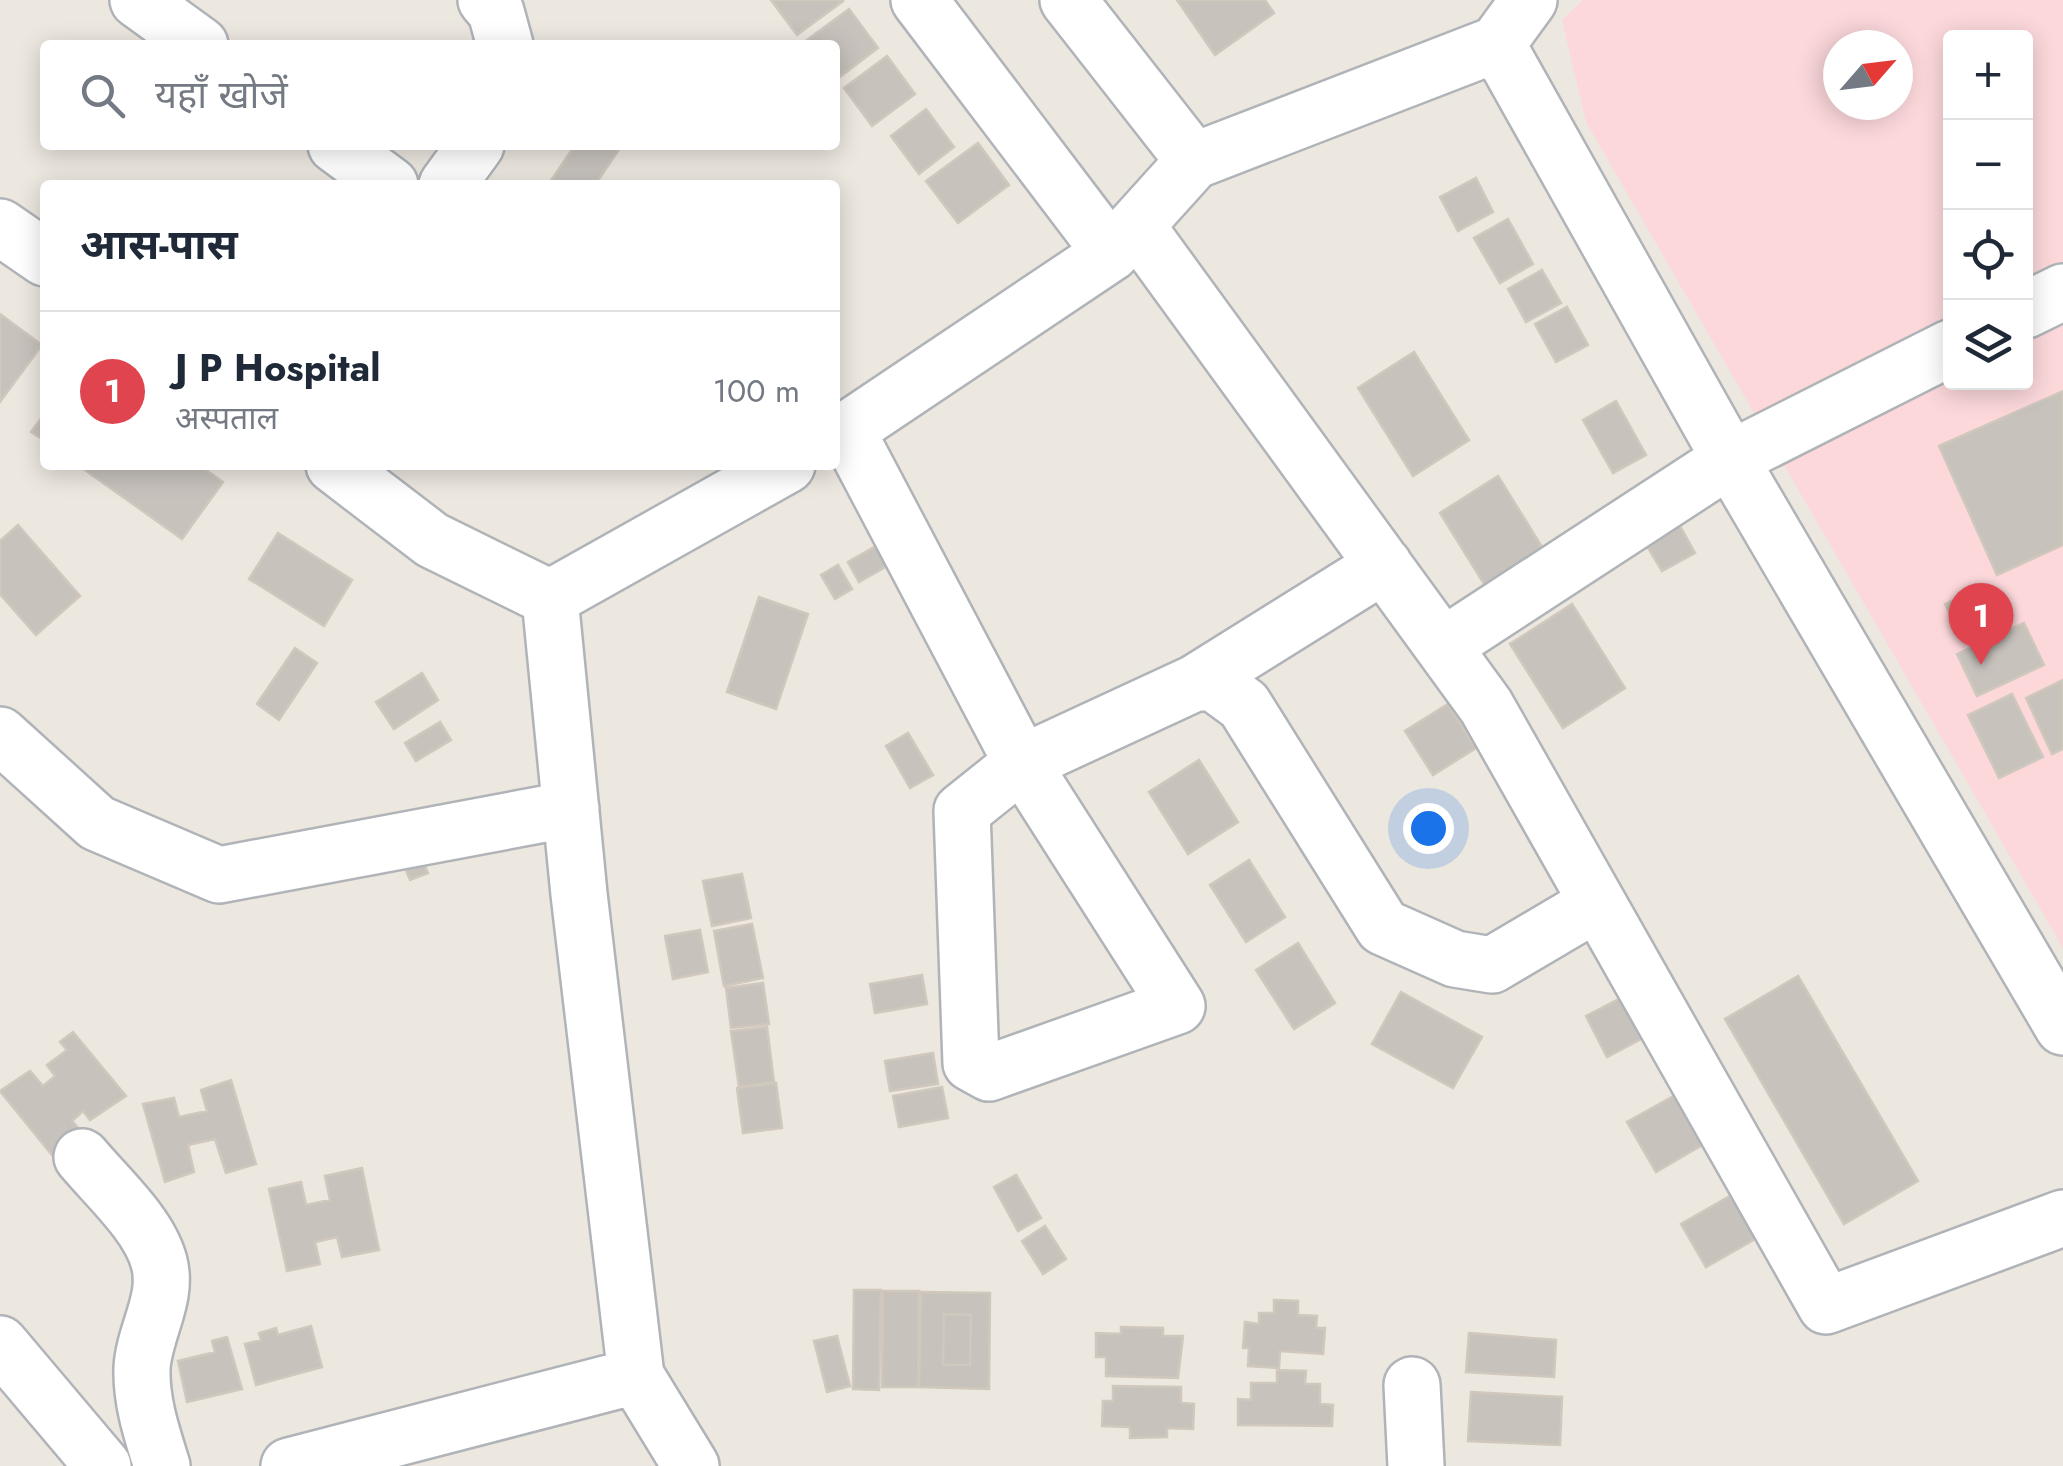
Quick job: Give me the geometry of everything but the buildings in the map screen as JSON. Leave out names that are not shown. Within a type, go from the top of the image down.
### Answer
[{"type":"street","points":[[138,0],[193,40]]},
{"type":"street","points":[[486,0],[496,12],[504,40]]},
{"type":"street","points":[[919,0],[1124,241],[1384,565],[1486,706],[1826,1306],[2063,1218]]},
{"type":"street","points":[[1068,0],[1194,161]]},
{"type":"street","points":[[1384,565],[1195,683],[1022,763],[962,811],[971,1063],[989,1073],[1177,1006],[1022,763],[841,434],[1124,241],[1194,161],[1496,44],[1529,0]]},
{"type":"street","points":[[1496,44],[1730,459],[2063,1027]]},
{"type":"street","points":[[343,150],[383,180]]},
{"type":"street","points":[[451,180],[472,150]]},
{"type":"street","points":[[0,227],[40,255]]},
{"type":"street","points":[[2033,307],[2063,292]]},
{"type":"street","points":[[1443,646],[1730,459],[1943,352]]},
{"type":"street","points":[[341,470],[432,540],[550,598]]},
{"type":"street","points":[[550,598],[778,470]]},
{"type":"street","points":[[550,598],[636,1376],[690,1466]]},
{"type":"street","points":[[1195,683],[1214,683],[1244,706],[1382,927],[1455,959],[1492,965],[1598,902]]},
{"type":"street","points":[[0,735],[97,823],[220,875],[571,809]]},
{"type":"street","points":[[82,1157],[150,1241],[159,1260],[162,1284],[142,1364],[143,1394],[162,1466]]},
{"type":"street","points":[[0,1344],[103,1466]]},
{"type":"street","points":[[289,1466],[636,1376]]},
{"type":"street","points":[[1412,1385],[1416,1466]]},
{"type":"shaded area","points":[[1583,0],[2063,0],[2063,948],[1586,122],[1562,20]]},
{"type":"place","name":"J P Hospital","points":[[1981,665]]}]
